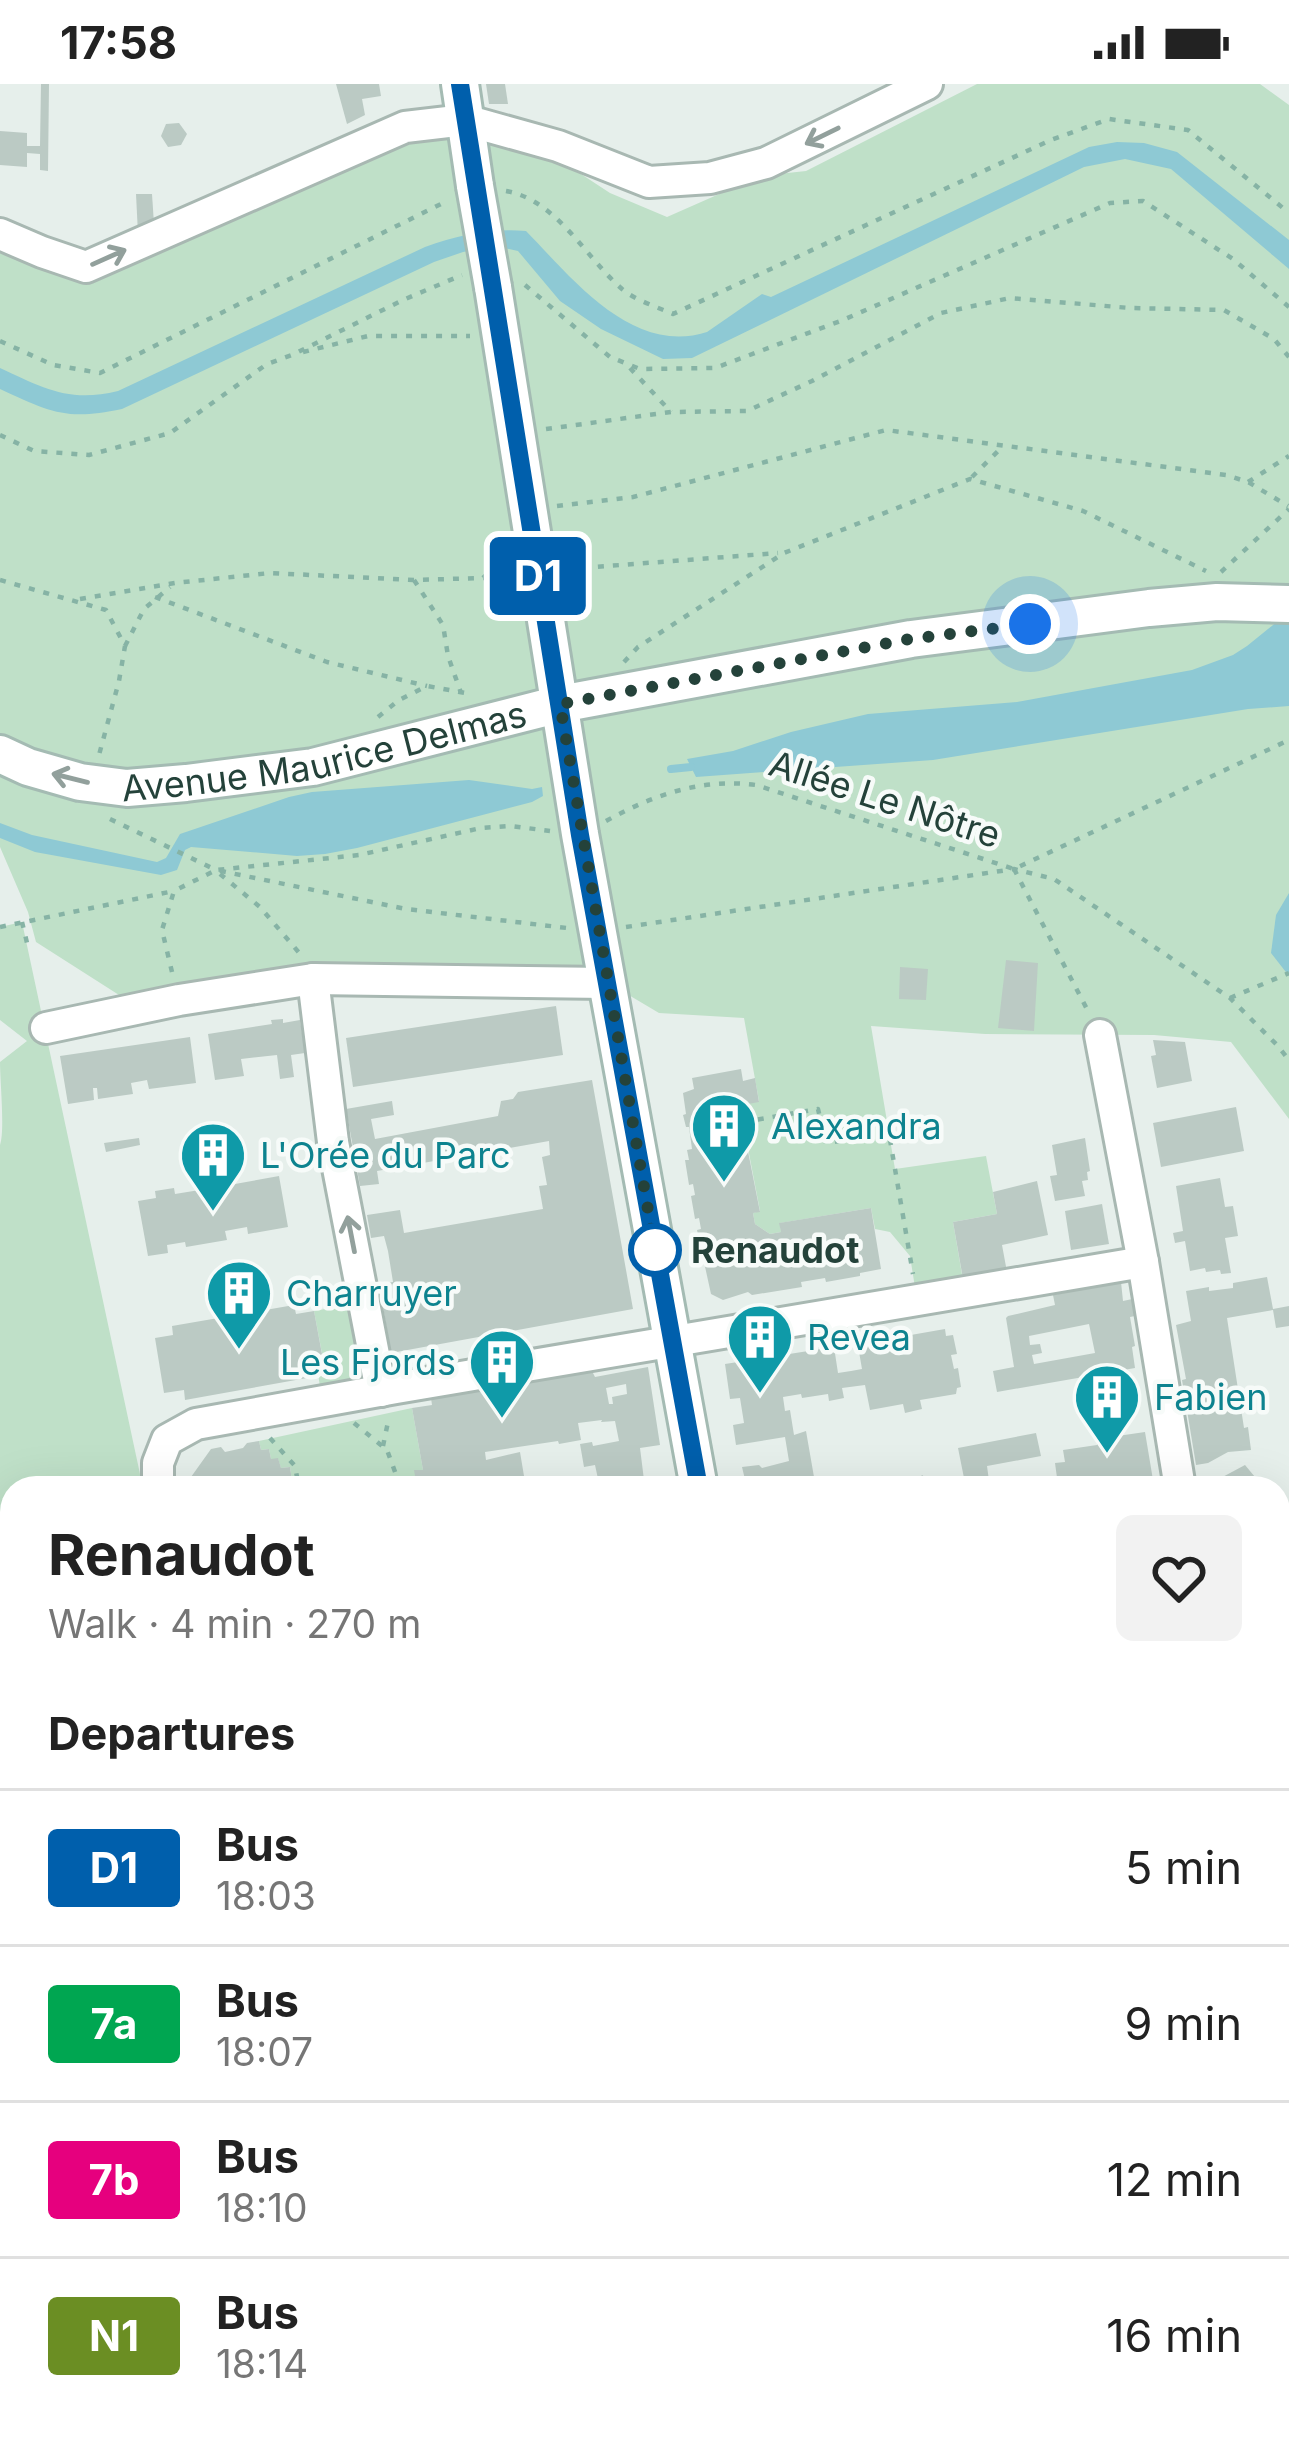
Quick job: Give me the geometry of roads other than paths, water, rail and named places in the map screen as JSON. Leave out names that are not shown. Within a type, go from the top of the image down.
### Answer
[{"type":"main road","points":[[462,102],[580,835],[697,1476]]},
{"type":"main road","name":"Avenue Maurice Delmas","points":[[0,754],[80,782],[127,788],[313,767],[560,704],[910,639],[1149,608],[1283,603]]},
{"type":"street","points":[[0,234],[86,267],[462,102],[649,182],[710,178],[766,163],[927,84]]},
{"type":"street","points":[[46,1028],[313,979],[607,983]]},
{"type":"street","points":[[313,979],[333,1142],[381,1390]]},
{"type":"street","points":[[1100,1035],[1178,1476]]},
{"type":"street","points":[[158,1476],[167,1440],[196,1424],[1143,1262]]},
{"type":"water","points":[[1117,142],[1177,152],[1289,240],[1289,269],[1171,169],[1125,159],[1084,167],[692,358],[663,359],[601,329],[560,301],[518,251],[495,246],[434,262],[122,409],[59,412],[0,389],[0,368],[70,394],[118,391],[425,247],[500,231],[526,231],[584,290],[629,323],[680,336],[707,332],[762,294],[771,297],[1089,147]]},
{"type":"water","points":[[1289,597],[1289,706],[933,760],[696,777],[687,759],[868,714],[1017,702],[1192,670],[1247,646],[1278,621]]},
{"type":"water","points":[[469,780],[542,787],[543,796],[325,854],[191,847],[177,870],[161,875],[35,852],[0,838],[0,823],[32,835],[157,862],[166,858],[180,834],[289,797]]},
{"type":"water","points":[[1289,893],[1289,976],[1271,953],[1276,915]]},
{"type":"waterway","points":[[671,769],[691,767]]},
{"type":"place","name":"Alexandra","points":[[724,1185]]},
{"type":"place","name":"L'Orée du Parc","points":[[213,1214]]},
{"type":"place","name":"Renaudot","points":[[655,1250]]},
{"type":"place","name":"Charruyer","points":[[239,1352]]},
{"type":"place","name":"Revea","points":[[760,1396]]},
{"type":"place","name":"Les Fjords","points":[[502,1421]]},
{"type":"place","name":"Fabien","points":[[1107,1456]]}]
